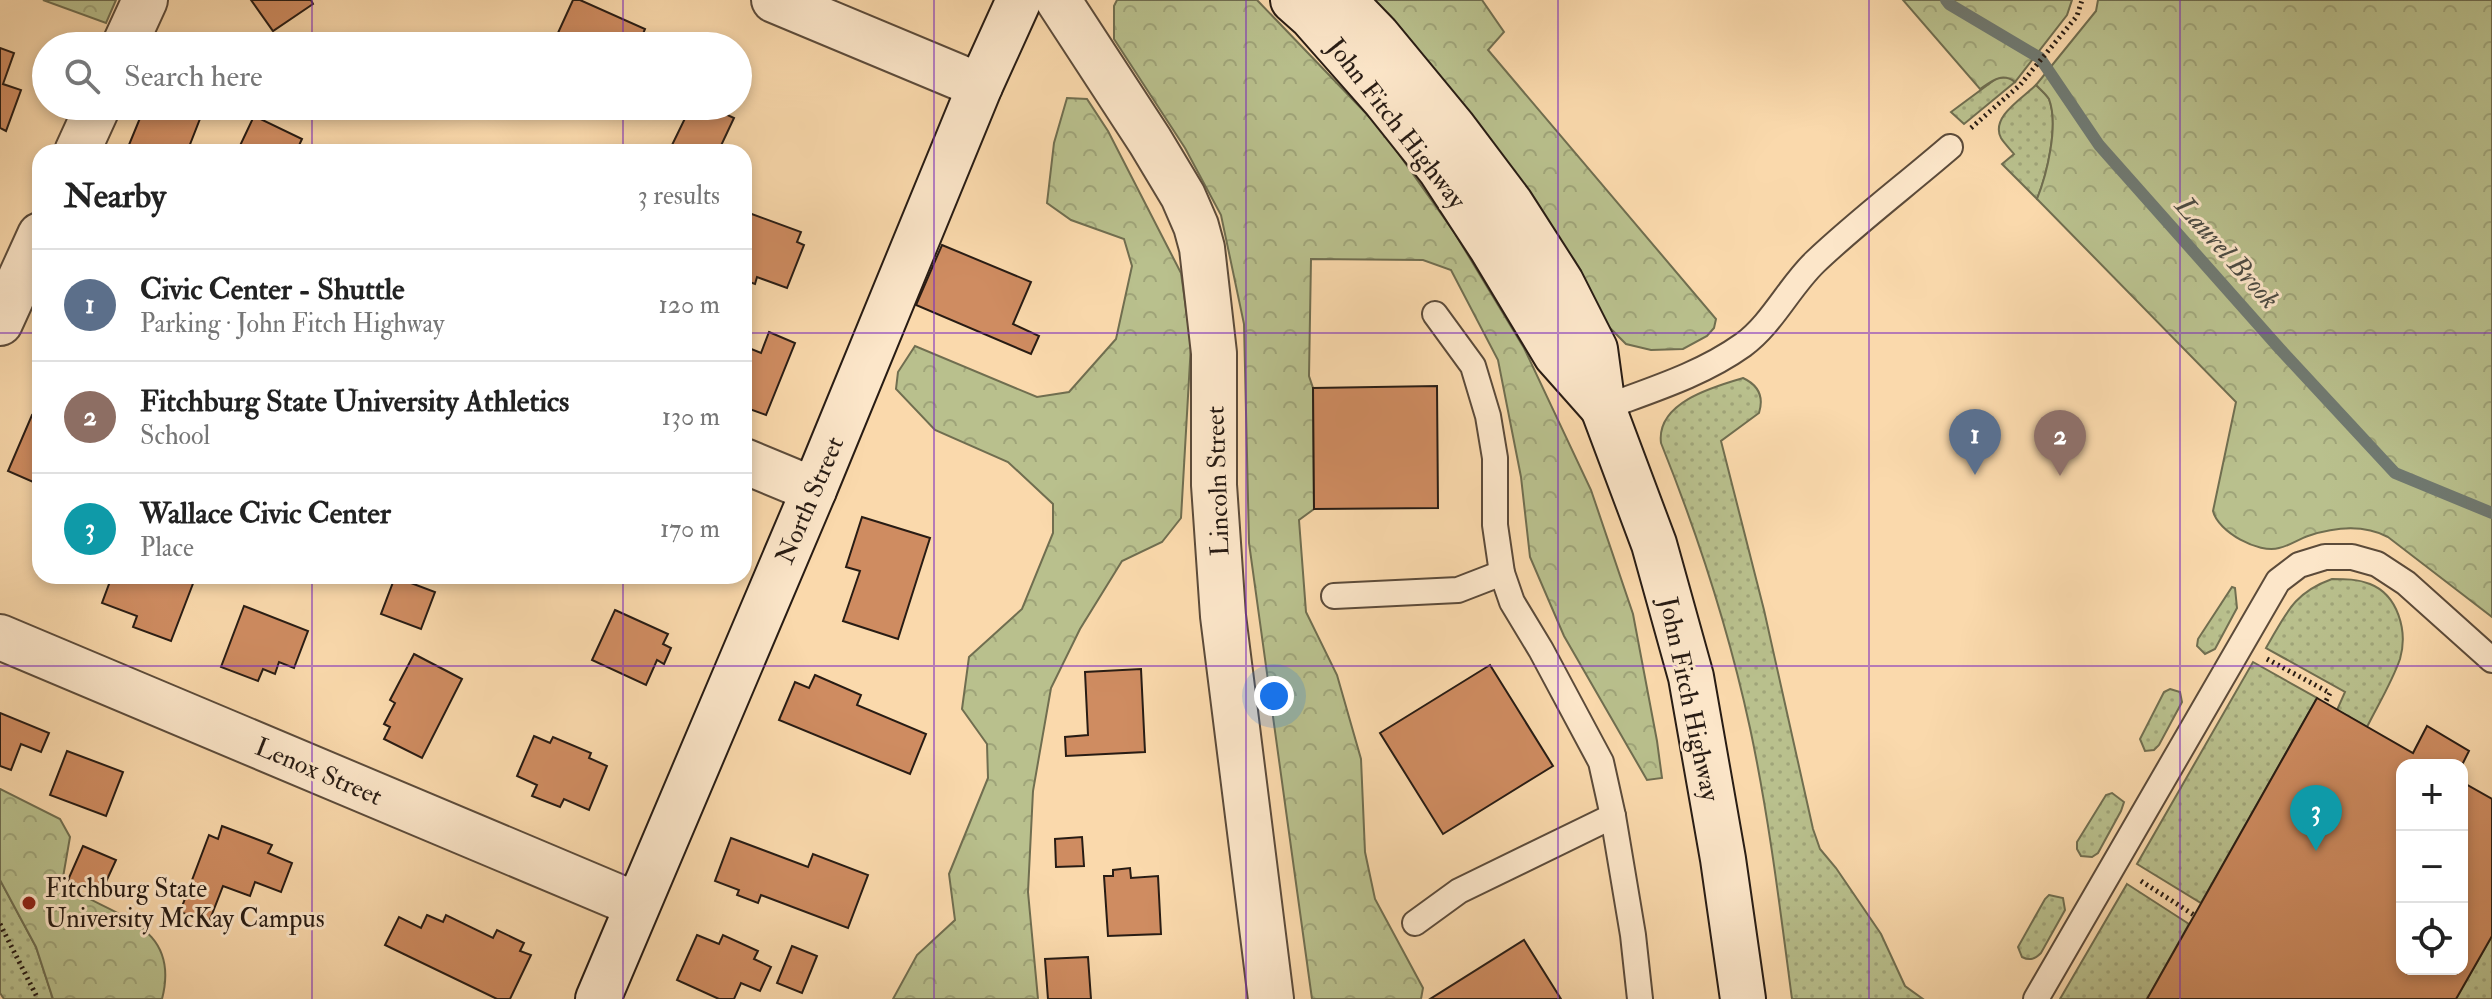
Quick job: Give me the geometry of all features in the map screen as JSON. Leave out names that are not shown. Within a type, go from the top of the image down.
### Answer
[{"type":"street","points":[[130,32],[145,0]]},
{"type":"street","points":[[774,0],[980,86]]},
{"type":"street","name":"North Street","points":[[598,999],[814,490],[980,86],[1019,0]]},
{"type":"street","name":"Lincoln Street","points":[[1058,0],[1183,196],[1202,248],[1214,353],[1214,497],[1223,616],[1271,999]]},
{"type":"street","name":"John Fitch Highway","points":[[1293,0],[1311,16],[1385,100],[1440,169],[1556,355],[1603,408]]},
{"type":"street","name":"John Fitch Highway","points":[[1343,0],[1377,35],[1453,127],[1511,204],[1561,282],[1595,349],[1603,408],[1654,544],[1691,677],[1723,859],[1743,999]]},
{"type":"street","points":[[81,144],[92,120]]},
{"type":"street","points":[[2,313],[32,251]]},
{"type":"street","points":[[752,464],[814,490]]},
{"type":"street","name":"Lenox Street","points":[[0,637],[637,905]]},
{"type":"lane","points":[[1603,408],[1707,367],[1746,343],[1816,261],[1950,147]]},
{"type":"lane","points":[[1435,314],[1473,366],[1488,416],[1495,458],[1495,525],[1502,573],[1512,602],[1601,762],[1633,935],[1640,999]]},
{"type":"lane","points":[[2036,999],[2278,581],[2288,573],[2299,565],[2325,557],[2352,557],[2377,564],[2406,583],[2492,660]]},
{"type":"lane","points":[[1334,596],[1458,590],[1502,573]]},
{"type":"lane","points":[[1415,923],[1459,891],[1613,816]]},
{"type":"path","points":[[1950,147],[2020,85],[2077,16],[2082,0]]},
{"type":"path","points":[[2241,645],[2330,693],[2325,703]]},
{"type":"path","points":[[2114,864],[2194,915]]},
{"type":"path","points":[[0,924],[38,999]]},
{"type":"green space","points":[[43,0],[116,0],[106,23]]},
{"type":"green space","points":[[1117,0],[1257,0],[1381,129],[1454,232],[1524,348],[1591,490],[1633,614],[1662,778],[1647,780],[1564,636],[1530,557],[1521,477],[1498,360],[1451,270],[1423,260],[1311,259],[1309,376],[1313,388],[1314,509],[1299,520],[1306,612],[1337,675],[1361,759],[1365,852],[1375,899],[1423,988],[1421,999],[1312,999],[1249,543],[1244,324],[1221,215],[1185,148],[1114,39],[1114,6]]},
{"type":"green space","points":[[1373,0],[1482,0],[1504,32],[1488,50],[1716,319],[1714,328],[1707,336],[1683,349],[1651,350],[1626,344],[1605,323],[1415,46]]},
{"type":"green space","points":[[1903,0],[2072,0],[2067,15],[2015,82],[2001,78],[1980,89]]},
{"type":"green space","points":[[2098,0],[2492,0],[2492,617],[2388,537],[2378,533],[2339,529],[2271,549],[2240,540],[2216,519],[2213,511],[2236,402],[2037,199],[2048,163],[2053,122],[2049,99],[2036,85],[2096,11]]},
{"type":"green space","points":[[2009,77],[2015,82],[1964,124],[1951,112],[1997,78]]},
{"type":"green space","points":[[2036,85],[2049,99],[2053,122],[2048,163],[2037,199],[2002,164],[2014,154],[2001,138],[1999,130],[2004,115]]},
{"type":"green space","points":[[1067,98],[1087,99],[1108,131],[1181,273],[1191,344],[1181,518],[1162,542],[1122,561],[1080,629],[1051,688],[1033,791],[1028,892],[1038,999],[893,999],[917,955],[955,920],[949,874],[988,778],[987,744],[962,709],[969,657],[1022,609],[1053,533],[1053,504],[1008,462],[935,430],[896,389],[898,372],[915,346],[1037,397],[1069,392],[1116,339],[1132,266],[1124,239],[1071,220],[1047,203],[1054,143]]},
{"type":"green space","points":[[1743,378],[1753,384],[1758,392],[1761,402],[1759,413],[1721,441],[1764,610],[1813,829],[1820,849],[1881,934],[1905,986],[1923,999],[1792,999],[1757,761],[1742,692],[1712,584],[1661,443],[1667,417],[1677,407],[1702,392]]},
{"type":"green space","points":[[2332,579],[2361,581],[2380,589],[2394,605],[2401,626],[2400,659],[2367,727],[2337,710],[2345,692],[2266,648],[2299,598]]},
{"type":"green space","points":[[2232,587],[2235,588],[2237,608],[2215,649],[2205,654],[2197,646],[2198,639]]},
{"type":"green space","points":[[2253,662],[2317,698],[2201,903],[2137,864]]},
{"type":"green space","points":[[2170,689],[2180,692],[2182,702],[2159,745],[2154,750],[2145,751],[2140,739],[2164,692]]},
{"type":"green space","points":[[0,789],[60,819],[70,837],[62,883],[137,924],[152,937],[161,953],[165,973],[162,999],[53,999],[36,947],[0,880]]},
{"type":"green space","points":[[2112,793],[2124,802],[2121,811],[2098,853],[2092,857],[2081,856],[2077,842],[2106,795]]},
{"type":"green space","points":[[0,880],[36,947],[53,999],[4,999],[0,993]]},
{"type":"green space","points":[[2127,884],[2189,924],[2147,999],[2060,999]]},
{"type":"green space","points":[[2049,895],[2063,898],[2065,910],[2041,953],[2032,959],[2022,957],[2018,947]]},
{"type":"green space","points":[[2492,936],[2492,999],[2456,999]]},
{"type":"building","points":[[251,0],[311,0],[313,4],[273,31]]},
{"type":"building","points":[[573,0],[580,0],[645,29],[644,32],[558,32]]},
{"type":"building","points":[[0,48],[14,53],[3,84],[21,90],[6,131],[0,128]]},
{"type":"building","points":[[139,120],[200,120],[190,144],[129,144]]},
{"type":"building","points":[[252,120],[262,120],[302,139],[300,144],[241,144]]},
{"type":"building","points":[[684,120],[733,120],[722,144],[672,144]]},
{"type":"building","points":[[752,214],[801,232],[797,242],[804,245],[787,288],[757,277],[755,284],[752,283]]},
{"type":"building","points":[[942,245],[1031,282],[1013,324],[1039,336],[1031,354],[916,305]]},
{"type":"building","points":[[769,332],[795,343],[766,415],[752,410],[752,349],[761,353]]},
{"type":"building","points":[[1437,386],[1438,508],[1314,509],[1313,388]]},
{"type":"building","points":[[32,415],[32,482],[8,471]]},
{"type":"building","points":[[862,517],[930,538],[898,639],[843,621],[860,571],[846,567]]},
{"type":"building","points":[[109,584],[193,584],[171,641],[133,627],[137,616],[102,603]]},
{"type":"building","points":[[392,584],[414,584],[435,592],[421,629],[381,614]]},
{"type":"building","points":[[244,606],[308,631],[294,668],[279,662],[275,674],[263,669],[258,681],[221,667]]},
{"type":"building","points":[[615,610],[668,634],[663,644],[671,648],[664,664],[657,660],[646,685],[592,660]]},
{"type":"building","points":[[414,654],[462,679],[422,758],[384,739],[390,727],[384,724],[395,703],[390,700]]},
{"type":"building","points":[[1490,665],[1553,766],[1443,834],[1380,733]]},
{"type":"building","points":[[1141,669],[1145,752],[1066,756],[1065,737],[1088,735],[1085,672]]},
{"type":"building","points":[[815,675],[861,695],[857,705],[926,734],[910,774],[779,720],[795,682],[809,688]]},
{"type":"building","points":[[2317,698],[2413,753],[2427,726],[2469,751],[2465,759],[2396,759],[2396,975],[2468,975],[2468,785],[2492,799],[2492,936],[2456,999],[2147,999]]},
{"type":"building","points":[[0,713],[49,733],[41,752],[21,744],[11,770],[0,766]]},
{"type":"building","points":[[534,736],[550,743],[553,737],[591,753],[589,758],[607,766],[589,810],[564,799],[560,807],[532,796],[537,785],[517,776]]},
{"type":"building","points":[[67,751],[123,772],[106,816],[50,795]]},
{"type":"building","points":[[222,826],[272,845],[268,853],[292,863],[281,892],[255,882],[250,896],[223,886],[209,922],[180,912],[209,835],[218,839]]},
{"type":"building","points":[[1082,837],[1084,866],[1056,867],[1055,839]]},
{"type":"building","points":[[731,838],[808,867],[813,854],[868,875],[848,928],[761,895],[758,903],[737,895],[739,890],[715,881]]},
{"type":"building","points":[[83,846],[116,860],[100,895],[68,880]]},
{"type":"building","points":[[1130,868],[1131,878],[1158,876],[1161,934],[1108,936],[1104,876],[1113,876],[1113,870]]},
{"type":"building","points":[[427,915],[443,922],[446,915],[493,938],[497,930],[524,943],[520,951],[531,955],[510,999],[497,999],[385,945],[399,917],[421,928]]},
{"type":"building","points":[[697,935],[719,944],[723,935],[758,951],[754,959],[771,967],[760,991],[741,983],[734,999],[719,999],[677,980]]},
{"type":"building","points":[[1524,940],[1561,999],[1430,999]]},
{"type":"building","points":[[792,946],[817,956],[802,993],[777,983]]},
{"type":"building","points":[[1088,957],[1091,999],[1048,999],[1045,959]]},
{"type":"waterway","name":"Laurel Brook","points":[[1946,0],[2040,58],[2099,145],[2395,473],[2492,513]]},
{"type":"place","name":"Civic Center - Shuttle","points":[[1975,475]]},
{"type":"place","name":"Fitchburg State University Athletics","points":[[2060,476]]},
{"type":"place","name":"Wallace Civic Center","points":[[2316,851]]},
{"type":"place","name":"Fitchburg State University McKay Campus","points":[[29,903]]}]
